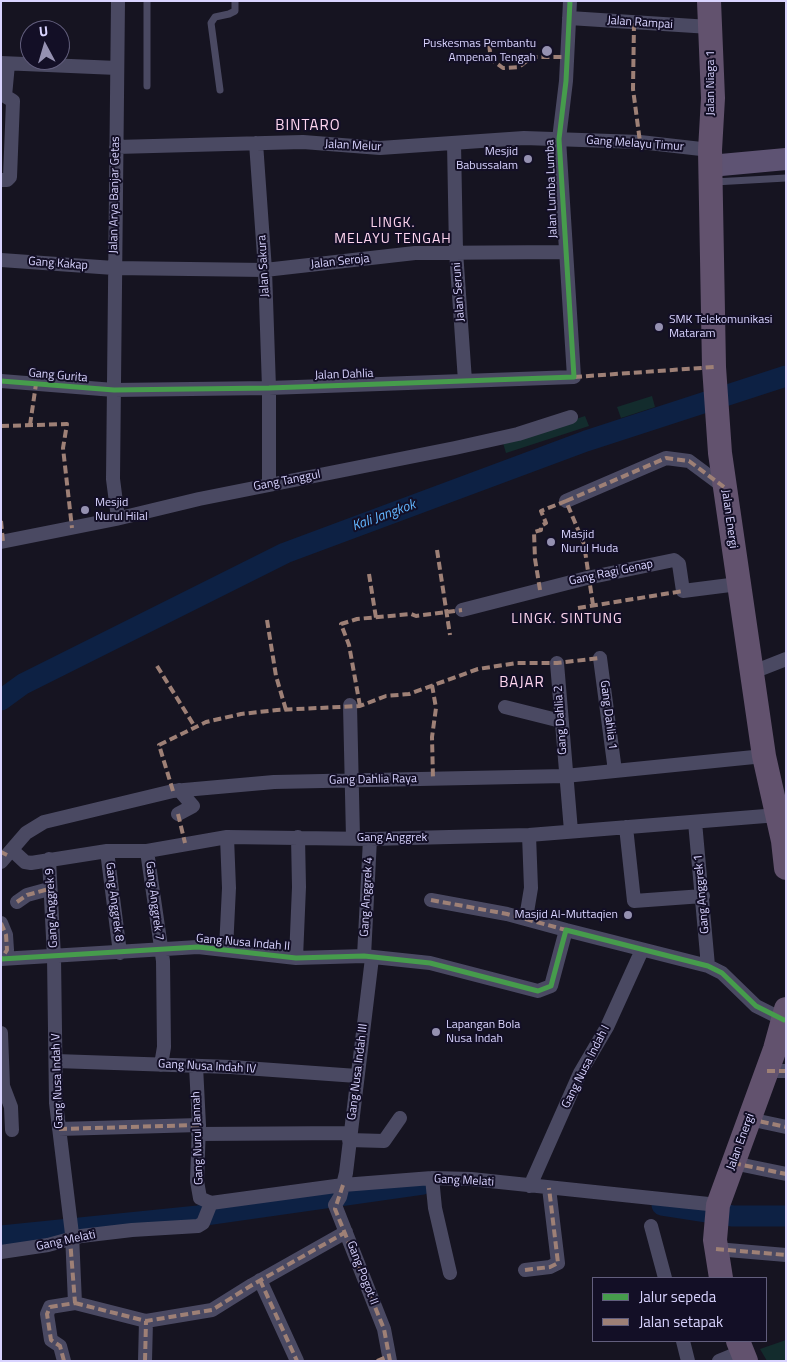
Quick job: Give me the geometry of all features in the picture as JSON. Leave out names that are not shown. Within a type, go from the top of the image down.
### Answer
[{"type":"highway","name":"Jalan Niaga 1","points":[[710,1],[713,98],[710,166]]},
{"type":"highway","name":"Jalan Energi","points":[[710,166],[715,378],[720,453],[764,756],[778,815],[786,868]]},
{"type":"highway","name":"Jalan Energi","points":[[721,1277],[717,1222],[733,1163],[749,1119],[776,1071],[785,1015]]},
{"type":"main road","points":[[710,166],[786,159]]},
{"type":"street","name":"Jalan Arya Banjar Getas","points":[[118,1],[113,479],[118,518]]},
{"type":"street","name":"Jalan Lumba Lumba","points":[[570,1],[566,81],[559,139],[574,377]]},
{"type":"street","name":"Jalan Rampai","points":[[569,18],[710,27]]},
{"type":"street","points":[[1,180],[7,180],[10,177],[12,101],[5,96],[5,63],[117,68]]},
{"type":"street","name":"Jalan Melur","points":[[116,147],[303,142],[380,148],[524,138],[559,139]]},
{"type":"street","name":"Gang Melayu Timur","points":[[559,139],[640,142],[710,166]]},
{"type":"street","name":"Jalan Sakura","points":[[256,143],[265,270],[269,388],[269,485]]},
{"type":"street","name":"Jalan Seruni","points":[[454,143],[456,251],[465,381]]},
{"type":"street","name":"Jalan Seroja","points":[[114,268],[265,270],[415,253],[456,251],[565,252]]},
{"type":"street","name":"Gang Kakap","points":[[1,260],[114,268]]},
{"type":"street","name":"Jalan Dahlia","points":[[114,390],[269,388],[574,377]]},
{"type":"street","name":"Gang Gurita","points":[[1,381],[114,390]]},
{"type":"street","name":"Gang Tanggul","points":[[1,542],[479,443],[518,434],[571,417]]},
{"type":"street","points":[[566,501],[666,458],[690,461],[724,487]]},
{"type":"street","name":"Gang Ragi Genap","points":[[462,610],[588,578],[674,560],[679,564],[683,591],[738,584]]},
{"type":"street","name":"Gang Dahlia 1","points":[[600,658],[615,771]]},
{"type":"street","points":[[753,672],[786,659]]},
{"type":"street","name":"Gang Dahlia 2","points":[[557,663],[571,831]]},
{"type":"street","points":[[350,705],[353,838]]},
{"type":"street","points":[[506,707],[561,721]]},
{"type":"street","name":"Gang Dahlia Raya","points":[[1,862],[26,833],[44,822],[179,790],[236,784],[565,776],[764,756]]},
{"type":"street","points":[[178,814],[193,806],[179,790]]},
{"type":"street","name":"Gang Anggrek","points":[[12,850],[28,863],[107,851],[147,851],[227,837],[370,838],[529,835],[778,815]]},
{"type":"street","name":"Gang Anggrek 1","points":[[695,822],[708,966]]},
{"type":"street","points":[[626,827],[634,901],[703,896]]},
{"type":"street","points":[[526,918],[531,888],[529,835]]},
{"type":"street","points":[[226,949],[229,888],[227,837]]},
{"type":"street","points":[[296,958],[299,887],[298,838]]},
{"type":"street","name":"Gang Anggrek 4","points":[[368,957],[370,838]]},
{"type":"street","name":"Gang Anggrek 8","points":[[107,851],[120,953]]},
{"type":"street","name":"Gang Anggrek 7","points":[[147,851],[164,988],[164,1047],[161,1065]]},
{"type":"street","name":"Gang Anggrek 9","points":[[49,859],[51,883],[49,889],[54,957]]},
{"type":"street","points":[[17,902],[28,895],[49,889]]},
{"type":"street","points":[[431,900],[526,918],[708,966],[722,973],[756,1006],[785,1015]]},
{"type":"street","points":[[1,923],[6,935],[7,950],[1,959]]},
{"type":"street","name":"Gang Nusa Indah II","points":[[1,959],[179,948],[226,949],[268,956],[296,958],[368,957],[430,963],[522,987],[542,990],[551,986],[566,930]]},
{"type":"street","name":"Gang Nusa Indah I","points":[[530,1186],[580,1073],[607,1027],[642,950]]},
{"type":"street","name":"Gang Nusa Indah V","points":[[54,957],[59,1129],[71,1231],[75,1303]]},
{"type":"street","name":"Gang Nusa Indah III","points":[[342,1190],[357,1076],[368,957]]},
{"type":"street","points":[[1,1033],[3,1086],[11,1107],[12,1130]]},
{"type":"street","name":"Gang Nusa Indah IV","points":[[56,1060],[357,1076]]},
{"type":"street","name":"Gang Nurul Jannah","points":[[196,1066],[199,1130],[197,1181],[200,1198],[208,1211]]},
{"type":"street","points":[[59,1129],[199,1130],[350,1136],[384,1141],[400,1118]]},
{"type":"street","points":[[749,1119],[786,1127]]},
{"type":"street","points":[[733,1163],[786,1174]]},
{"type":"street","name":"Gang Melati","points":[[1,1252],[48,1245],[71,1231],[198,1226],[208,1211],[342,1190],[472,1180],[530,1186],[717,1222],[786,1255]]},
{"type":"street","points":[[432,1184],[450,1273]]},
{"type":"street","name":"Gang Pogot II","points":[[342,1190],[335,1209],[384,1329],[385,1359]]},
{"type":"street","points":[[525,1270],[550,1267],[558,1263],[549,1190]]},
{"type":"street","points":[[651,1226],[665,1277]]},
{"type":"street","points":[[64,1361],[60,1346],[51,1340],[47,1314],[50,1307],[75,1303],[146,1321],[212,1310],[260,1280],[346,1232]]},
{"type":"street","points":[[260,1280],[297,1361]]},
{"type":"street","points":[[146,1321],[146,1361]]},
{"type":"street","points":[[683,1342],[688,1361]]},
{"type":"street","points":[[719,1361],[742,1351]]},
{"type":"lane","points":[[147,1],[147,86]]},
{"type":"lane","points":[[220,90],[211,23],[216,17],[229,14],[235,10],[235,1]]},
{"type":"lane","points":[[710,166],[786,178]]},
{"type":"green space","points":[[652,396],[655,407],[621,418],[617,407]]},
{"type":"green space","points":[[585,416],[589,426],[506,453],[503,443]]},
{"type":"green space","points":[[786,1340],[786,1361],[767,1361],[760,1349]]},
{"type":"waterway","name":"Kali Jangkok","points":[[1,700],[23,684],[285,553],[586,441],[786,376]]},
{"type":"waterway","points":[[1,1236],[198,1216],[423,1184]]},
{"type":"waterway","points":[[662,1205],[733,1216],[786,1216]]},
{"type":"marked path","points":[[634,23],[633,89],[640,142]]},
{"type":"marked path","points":[[489,44],[491,59],[503,68],[519,67],[532,57],[567,57]]},
{"type":"marked path","points":[[574,377],[714,367]]},
{"type":"marked path","points":[[30,425],[36,384]]},
{"type":"marked path","points":[[1,426],[67,424],[63,448],[72,528]]},
{"type":"marked path","points":[[566,501],[666,458],[689,461],[724,487]]},
{"type":"marked path","points":[[540,590],[535,559],[534,532],[541,530],[541,526],[546,523],[541,511],[566,501],[584,544],[593,605]]},
{"type":"marked path","points":[[1,521],[3,542]]},
{"type":"marked path","points":[[437,550],[450,635]]},
{"type":"marked path","points":[[369,574],[376,618]]},
{"type":"marked path","points":[[578,608],[683,591]]},
{"type":"marked path","points":[[360,706],[349,645],[341,624],[357,619],[411,614],[416,616],[462,610]]},
{"type":"marked path","points":[[267,620],[276,676],[286,710]]},
{"type":"marked path","points":[[173,791],[159,745],[206,722],[241,714],[277,710],[360,706],[386,696],[409,694],[478,669],[517,663],[557,663],[600,658]]},
{"type":"marked path","points":[[157,666],[195,727]]},
{"type":"marked path","points":[[432,685],[436,708],[432,737],[433,779]]},
{"type":"marked path","points":[[178,814],[185,843]]},
{"type":"marked path","points":[[1,852],[7,855]]},
{"type":"marked path","points":[[17,902],[27,895],[49,889]]},
{"type":"marked path","points":[[431,900],[507,914],[566,930]]},
{"type":"marked path","points":[[1,923],[6,935],[7,950],[1,959]]},
{"type":"marked path","points":[[767,1071],[786,1071]]},
{"type":"marked path","points":[[749,1119],[786,1127]]},
{"type":"marked path","points":[[59,1129],[199,1125]]},
{"type":"marked path","points":[[733,1163],[786,1174]]},
{"type":"marked path","points":[[343,1185],[335,1209],[384,1329],[390,1361]]},
{"type":"marked path","points":[[525,1270],[550,1267],[558,1263],[549,1188]]},
{"type":"marked path","points":[[75,1303],[146,1321],[212,1310],[346,1232]]},
{"type":"marked path","points":[[64,1361],[60,1346],[51,1340],[47,1314],[50,1307],[75,1303],[70,1239]]},
{"type":"marked path","points":[[716,1249],[786,1255]]},
{"type":"marked path","points":[[260,1280],[297,1361]]},
{"type":"marked path","points":[[145,1361],[146,1321]]},
{"type":"marked path","points":[[377,1361],[389,1356]]},
{"type":"cycle path","points":[[1,381],[114,390],[269,388],[574,377],[559,139],[566,81],[570,1]]},
{"type":"cycle path","points":[[1,959],[198,947],[296,958],[364,956],[430,963],[538,991],[551,986],[566,930],[708,966],[722,973],[756,1006],[784,1020]]},
{"type":"place","name":"Puskesmas Pembantu Ampenan Tengah","points":[[547,51]]},
{"type":"place","name":"Mesjid Babussalam","points":[[528,159]]},
{"type":"place","name":"SMK Telekomunikasi Mataram","points":[[659,327]]},
{"type":"place","name":"Mesjid Nurul Hilal","points":[[85,510]]},
{"type":"place","name":"Masjid Nurul Huda","points":[[551,542]]},
{"type":"place","name":"Masjid Al-Muttaqien","points":[[628,915]]},
{"type":"place","name":"Lapangan Bola Nusa Indah","points":[[436,1032]]},
{"type":"district","name":"BINTARO","points":[[308,126]]},
{"type":"district","name":"LINGK. MELAYU TENGAH","points":[[393,232]]},
{"type":"district","name":"LINGK. SINTUNG","points":[[567,620]]},
{"type":"district","name":"BAJAR","points":[[522,683]]}]
